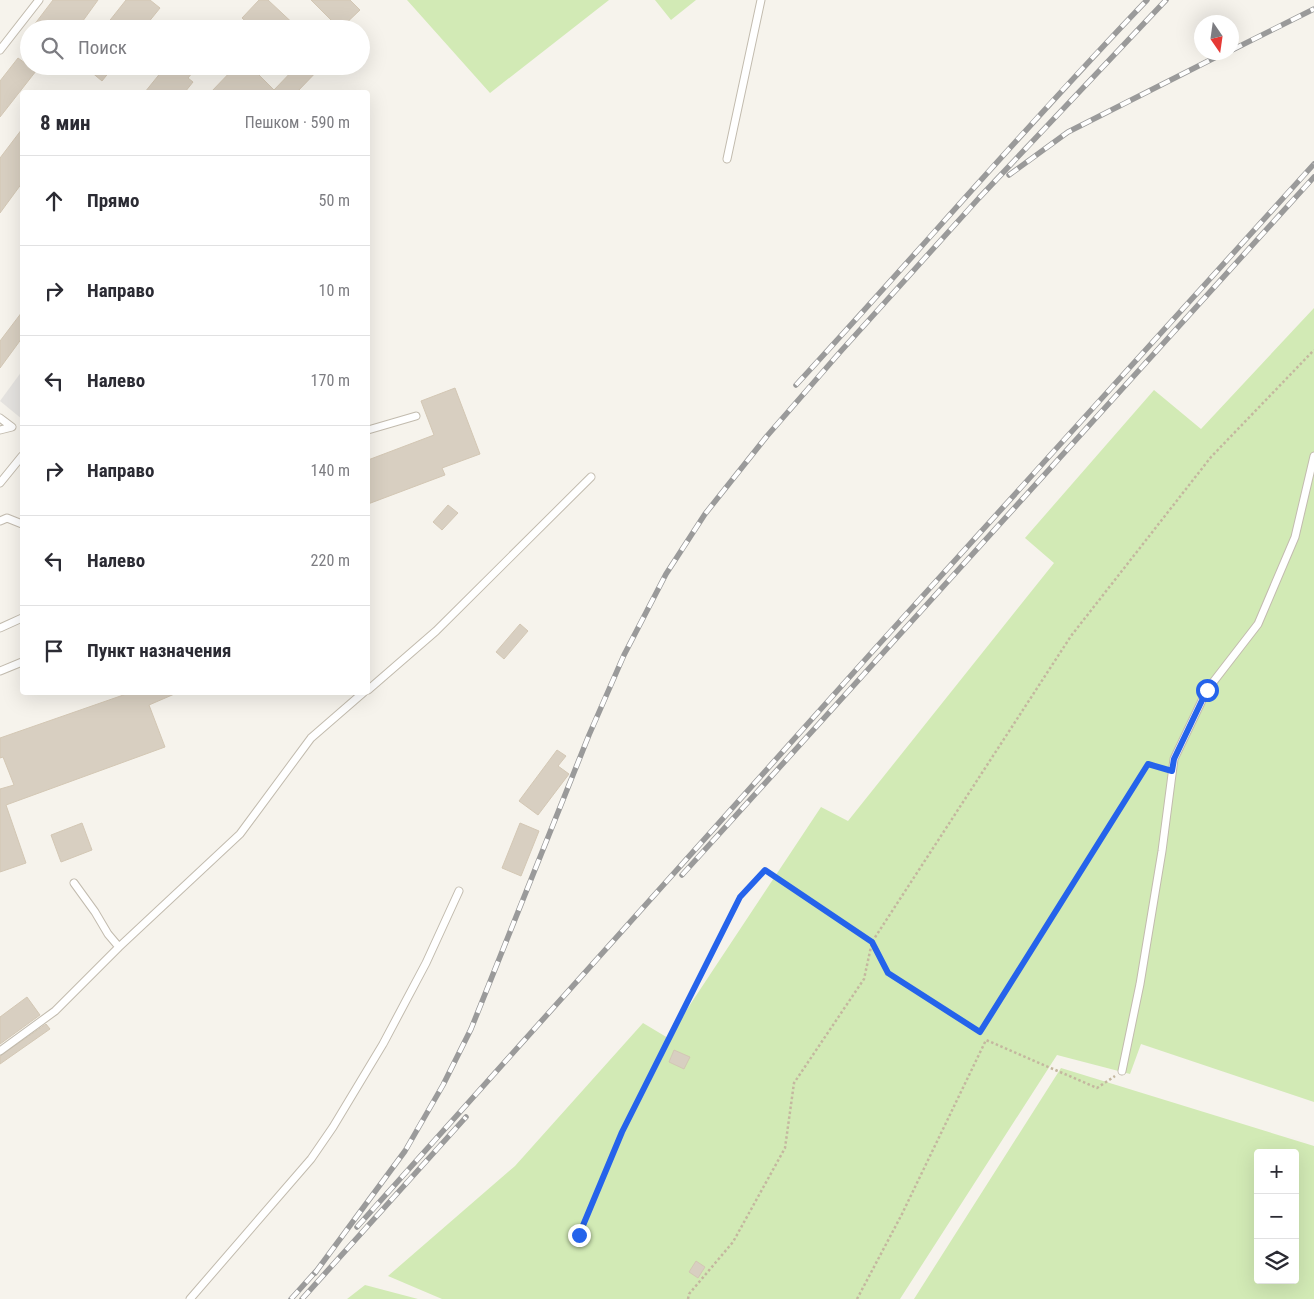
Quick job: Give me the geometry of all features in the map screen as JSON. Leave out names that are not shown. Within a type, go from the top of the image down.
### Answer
[{"type":"lane","points":[[23,20],[39,0]]},
{"type":"lane","points":[[727,159],[761,0]]},
{"type":"lane","points":[[0,50],[20,24]]},
{"type":"lane","points":[[370,429],[416,416]]},
{"type":"lane","points":[[0,418],[12,427],[0,430]]},
{"type":"lane","points":[[1122,1072],[1140,984],[1162,851],[1174,759],[1207,690],[1258,624],[1295,537],[1314,456]]},
{"type":"lane","points":[[0,483],[20,458]]},
{"type":"lane","points":[[370,688],[436,631],[592,478]]},
{"type":"lane","points":[[0,521],[6,518],[20,523]]},
{"type":"lane","points":[[0,628],[20,619]]},
{"type":"lane","points":[[0,671],[20,663]]},
{"type":"lane","points":[[0,1051],[55,1011],[119,947],[240,834],[311,738],[361,695]]},
{"type":"lane","points":[[74,883],[108,934],[119,947]]},
{"type":"lane","points":[[190,1299],[312,1159],[383,1044],[426,963],[459,890]]},
{"type":"path","points":[[688,1299],[689,1294],[733,1242],[785,1148],[794,1083],[864,979],[872,942],[1071,636],[1210,457],[1314,350]]},
{"type":"path","points":[[579,1235],[622,1132],[740,897],[765,870],[872,942],[888,973],[980,1032],[1148,764],[1172,771]]},
{"type":"path","points":[[857,1299],[902,1214],[986,1040],[1097,1088],[1122,1072]]},
{"type":"green space","points":[[407,0],[609,0],[490,93]]},
{"type":"green space","points":[[655,0],[696,0],[671,20]]},
{"type":"green space","points":[[1314,308],[1314,1102],[1141,1044],[1130,1074],[1057,1055],[900,1299],[442,1299],[388,1276],[515,1166],[643,1023],[668,1038],[821,807],[848,821],[1054,563],[1025,538],[1154,390],[1201,429]]},
{"type":"green space","points":[[1061,1068],[1314,1146],[1314,1299],[914,1299]]},
{"type":"green space","points":[[365,1285],[418,1299],[347,1299]]},
{"type":"shaded area","points":[[20,374],[20,417],[0,401]]},
{"type":"building","points":[[53,0],[98,0],[84,20],[38,20]]},
{"type":"building","points":[[126,0],[150,0],[160,8],[150,20],[110,20]]},
{"type":"building","points":[[259,0],[268,0],[289,20],[244,20],[242,18]]},
{"type":"building","points":[[311,0],[350,0],[360,10],[349,20],[331,20]]},
{"type":"building","points":[[18,58],[20,59],[20,75],[33,75],[0,117],[0,81]]},
{"type":"building","points":[[95,75],[107,75],[102,81]]},
{"type":"building","points":[[159,75],[190,75],[188,78],[193,82],[187,90],[147,90]]},
{"type":"building","points":[[227,75],[259,75],[274,90],[213,90]]},
{"type":"building","points":[[288,75],[313,75],[299,90],[274,90]]},
{"type":"building","points":[[20,132],[20,186],[0,213],[0,158]]},
{"type":"building","points":[[20,315],[20,341],[0,368],[0,341]]},
{"type":"building","points":[[455,388],[480,454],[442,468],[445,475],[370,503],[370,459],[434,435],[421,401]]},
{"type":"building","points":[[448,505],[458,513],[442,530],[433,522]]},
{"type":"building","points":[[520,624],[528,631],[504,659],[496,652]]},
{"type":"building","points":[[123,695],[172,695],[149,705],[165,747],[6,805],[26,863],[0,872],[0,789],[14,785],[3,757],[0,758],[0,738]]},
{"type":"building","points":[[557,750],[566,756],[558,766],[569,774],[538,815],[519,801]]},
{"type":"building","points":[[82,823],[92,850],[61,862],[51,835]]},
{"type":"building","points":[[520,823],[539,831],[521,876],[502,868]]},
{"type":"building","points":[[27,997],[40,1015],[0,1044],[0,1017]]},
{"type":"building","points":[[46,1024],[50,1029],[0,1064],[0,1056]]},
{"type":"building","points":[[674,1050],[690,1057],[684,1069],[669,1062]]},
{"type":"building","points":[[696,1261],[705,1267],[698,1278],[689,1272]]},
{"type":"railway","points":[[796,385],[1058,95],[1147,0]]},
{"type":"railway","points":[[315,1273],[405,1151],[443,1085],[471,1029],[589,735],[624,655],[666,574],[705,514],[767,436],[841,351],[979,198],[1166,0]]},
{"type":"railway","points":[[1239,46],[1314,9]]},
{"type":"railway","points":[[1009,175],[1068,132],[1210,60]]},
{"type":"railway","points":[[357,1227],[872,652],[1314,164]]},
{"type":"railway","points":[[682,875],[1314,177]]},
{"type":"railway","points":[[302,1299],[466,1117]]},
{"type":"railway","points":[[291,1299],[318,1269]]},
{"type":"route","points":[[579,1235],[622,1132],[740,897],[765,870],[872,942],[888,973],[980,1032],[1148,764],[1172,771],[1174,759],[1207,690]]}]
